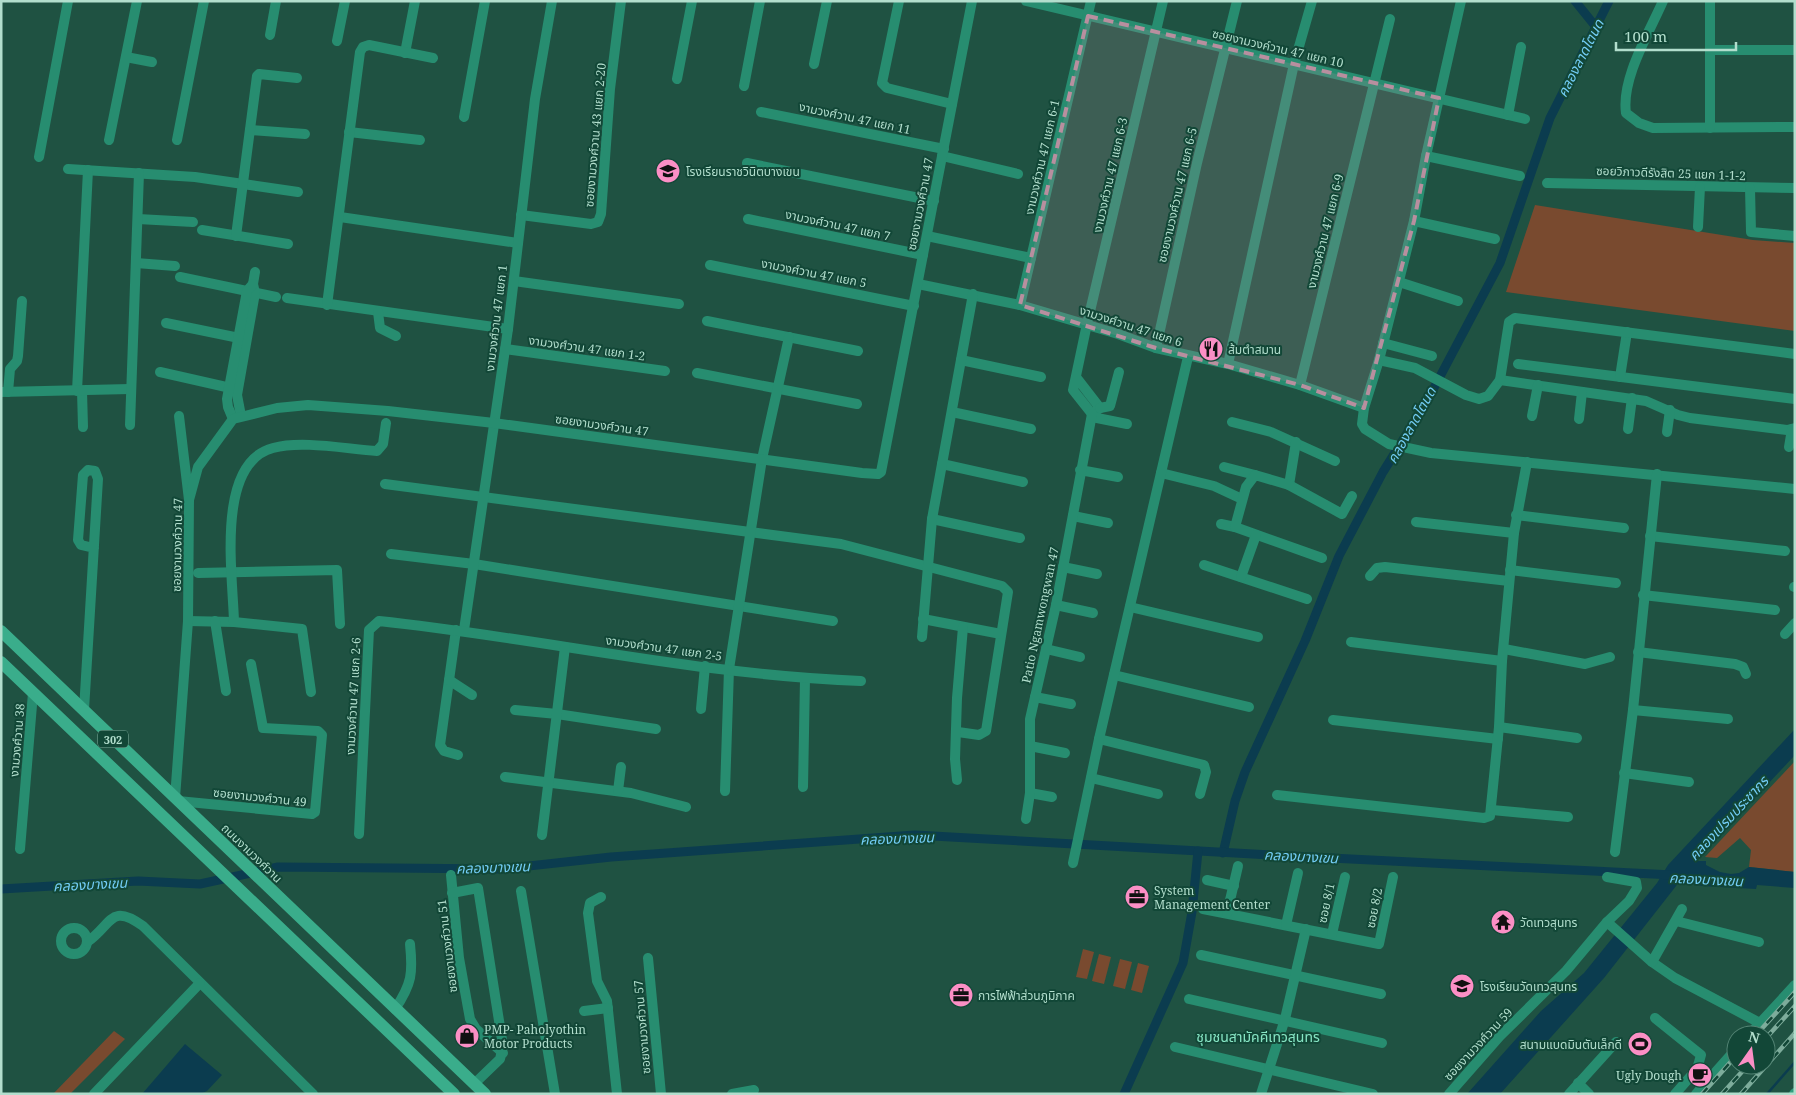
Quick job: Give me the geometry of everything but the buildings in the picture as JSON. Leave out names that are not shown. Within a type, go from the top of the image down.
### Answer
[{"type":"main road","name":"ถนนงามวงศ์วาน","points":[[1,631],[485,1094]]},
{"type":"main road","name":"302","points":[[1,662],[454,1094]]},
{"type":"street","points":[[39,157],[68,1]]},
{"type":"street","points":[[108,140],[137,1]]},
{"type":"street","points":[[177,140],[204,1]]},
{"type":"street","points":[[270,35],[276,1]]},
{"type":"street","points":[[337,41],[345,1]]},
{"type":"street","points":[[405,53],[415,1]]},
{"type":"street","points":[[464,117],[485,1]]},
{"type":"street","name":"งามวงศ์วาน 47 แยก 1","points":[[458,755],[444,751],[440,745],[449,680],[474,564],[508,328],[535,99],[552,1]]},
{"type":"street","name":"ซอยงามวงศ์วาน 43 แยก 2-20","points":[[520,215],[590,224],[598,222],[601,214],[610,90],[621,1]]},
{"type":"street","points":[[677,79],[692,1]]},
{"type":"street","points":[[744,86],[760,1]]},
{"type":"street","points":[[814,64],[827,1]]},
{"type":"street","points":[[898,1],[882,83],[887,88],[952,104]]},
{"type":"street","name":"ซอยงามวงศ์วาน 47","points":[[176,799],[188,621],[189,500],[198,468],[237,418],[277,408],[308,406],[388,411],[494,423],[862,473],[878,474],[881,472],[972,1]]},
{"type":"street","name":"ซอยงามวงค์วาน 47 แยก 10","points":[[1026,1],[1525,119]]},
{"type":"street","name":"งามวงศ์วาน 47 แยก 6-1","points":[[1020,305],[1091,1]]},
{"type":"street","name":"งามวงศ์วาน 47 แยก 6-3","points":[[1095,413],[1073,390],[1163,1]]},
{"type":"street","name":"ซอยงามวงศ์วาน 47 แยก 6-5","points":[[1156,348],[1224,48],[1237,1]]},
{"type":"street","points":[[1228,364],[1294,64],[1312,1]]},
{"type":"street","points":[[1461,1],[1426,156],[1414,221],[1379,360],[1364,408],[1362,424],[1365,429],[1389,444],[1431,453],[1795,489]]},
{"type":"street","points":[[1663,1],[1626,82],[1624,99],[1626,112],[1639,123],[1653,128],[1795,127]]},
{"type":"street","points":[[1710,1],[1710,128]]},
{"type":"street","name":"งามวงศ์วาน 47 แยก 6-9","points":[[1300,385],[1390,19]]},
{"type":"street","points":[[327,305],[361,49],[369,45],[433,58]]},
{"type":"street","points":[[1508,115],[1521,47]]},
{"type":"street","points":[[1710,50],[1795,50]]},
{"type":"street","points":[[126,56],[152,62]]},
{"type":"street","points":[[236,236],[257,75],[297,78]]},
{"type":"street","name":"งามวงศ์วาน 47 แยก 11","points":[[761,112],[943,153],[1018,174]]},
{"type":"street","points":[[250,130],[305,134]]},
{"type":"street","points":[[349,132],[420,140]]},
{"type":"street","points":[[1426,156],[1520,176]]},
{"type":"street","points":[[747,163],[934,201]]},
{"type":"street","points":[[68,168],[243,183],[298,192]]},
{"type":"street","points":[[83,427],[79,391],[88,170]]},
{"type":"street","points":[[130,425],[139,173]]},
{"type":"street","name":"ซอยวิภาวดีรังสิต 25 แยก 1-1-2","points":[[1547,182],[1795,188]]},
{"type":"street","points":[[1698,227],[1700,187]]},
{"type":"street","points":[[1750,188],[1751,232],[1795,236]]},
{"type":"street","points":[[340,217],[518,243]]},
{"type":"street","points":[[138,219],[193,222]]},
{"type":"street","name":"งามวงศ์วาน 47 แยก 7","points":[[748,219],[924,255]]},
{"type":"street","points":[[1414,221],[1495,239]]},
{"type":"street","points":[[202,230],[288,244]]},
{"type":"street","points":[[927,236],[1031,258]]},
{"type":"street","points":[[136,263],[175,266]]},
{"type":"street","name":"งามวงศ์วาน 47 แยก 5","points":[[710,265],[914,306]]},
{"type":"street","points":[[237,418],[237,402],[233,389],[255,272]]},
{"type":"street","points":[[180,277],[252,289],[282,297],[327,305],[508,328]]},
{"type":"street","points":[[514,280],[679,304]]},
{"type":"street","points":[[1399,282],[1458,301]]},
{"type":"street","name":"งามวงศ์วาน 47 แยก 6","points":[[918,284],[1020,305],[1087,324],[1156,348],[1188,357],[1228,364],[1300,385],[1364,408]]},
{"type":"street","points":[[922,636],[932,519],[973,294]]},
{"type":"street","points":[[22,301],[17,361],[10,369],[3,392],[130,389]]},
{"type":"street","points":[[378,312],[380,328],[396,336]]},
{"type":"street","points":[[1379,360],[1415,368],[1466,395],[1479,399],[1488,396],[1500,380],[1509,322],[1515,318],[1795,354]]},
{"type":"street","points":[[708,322],[858,351]]},
{"type":"street","points":[[166,323],[242,339]]},
{"type":"street","points":[[1620,377],[1626,332]]},
{"type":"street","points":[[725,791],[729,669],[762,459],[789,337]]},
{"type":"street","points":[[1383,343],[1432,356]]},
{"type":"street","name":"งามวงศ์วาน 47 แยก 1-2","points":[[505,349],[665,371]]},
{"type":"street","points":[[1073,863],[1099,740],[1188,357]]},
{"type":"street","points":[[961,360],[1042,377]]},
{"type":"street","points":[[1518,364],[1795,399]]},
{"type":"street","points":[[160,372],[233,389]]},
{"type":"street","points":[[1095,413],[1110,406],[1113,401],[1119,372]]},
{"type":"street","points":[[697,373],[857,404]]},
{"type":"street","points":[[1500,380],[1632,398],[1670,410],[1678,416],[1793,429],[1789,447]]},
{"type":"street","points":[[1532,416],[1538,385]]},
{"type":"street","points":[[1578,419],[1582,392]]},
{"type":"street","points":[[1628,430],[1632,398]]},
{"type":"street","points":[[1667,432],[1670,410]]},
{"type":"street","points":[[952,412],[1031,429]]},
{"type":"street","points":[[1095,413],[1127,424]]},
{"type":"street","name":"Patio Ngamwongwan 47","points":[[1026,819],[1030,793],[1030,719],[1056,605],[1080,470],[1095,413]]},
{"type":"street","points":[[179,416],[189,500]]},
{"type":"street","points":[[1232,422],[1271,432],[1335,461]]},
{"type":"street","points":[[234,622],[232,536],[234,501],[240,478],[246,465],[259,454],[274,448],[296,446],[377,451],[383,444],[386,424]]},
{"type":"street","points":[[1289,485],[1296,442]]},
{"type":"street","points":[[1277,795],[1484,818],[1490,816],[1500,727],[1502,661],[1514,533],[1527,462]]},
{"type":"street","points":[[942,464],[1023,482]]},
{"type":"street","points":[[1224,467],[1289,485],[1342,514],[1352,496]]},
{"type":"street","points":[[84,710],[94,548],[98,478],[95,471],[88,470],[83,475],[78,540],[81,545],[94,548]]},
{"type":"street","points":[[1080,470],[1118,477]]},
{"type":"street","points":[[1160,474],[1214,486],[1242,499]]},
{"type":"street","points":[[1615,852],[1633,710],[1643,595],[1657,474]]},
{"type":"street","points":[[1234,528],[1246,487],[1255,475]]},
{"type":"street","points":[[385,484],[848,545],[1006,588],[1008,592],[986,731],[979,735],[958,732]]},
{"type":"street","points":[[1214,486],[1220,484],[1237,489],[1246,487]]},
{"type":"street","points":[[1516,515],[1624,528]]},
{"type":"street","points":[[1073,516],[1108,523]]},
{"type":"street","points":[[932,519],[1020,538]]},
{"type":"street","points":[[1416,522],[1514,533]]},
{"type":"street","points":[[1221,524],[1322,558]]},
{"type":"street","points":[[1241,577],[1256,535]]},
{"type":"street","points":[[1650,536],[1784,552]]},
{"type":"street","points":[[391,554],[474,564],[739,608],[833,621]]},
{"type":"street","points":[[1204,565],[1307,598]]},
{"type":"street","points":[[1063,567],[1098,574]]},
{"type":"street","points":[[1370,576],[1377,568],[1385,567],[1616,583]]},
{"type":"street","points":[[198,573],[336,570],[340,624]]},
{"type":"street","points":[[1643,595],[1775,610]]},
{"type":"street","points":[[1056,605],[1094,613]]},
{"type":"street","points":[[1130,607],[1258,638]]},
{"type":"street","points":[[923,619],[1001,634]]},
{"type":"street","points":[[188,621],[234,622],[302,629],[311,692]]},
{"type":"street","points":[[215,621],[226,690]]},
{"type":"street","name":"งามวงศ์วาน 47 แยก 2-6","points":[[359,834],[369,630],[378,621],[460,630]]},
{"type":"street","points":[[1785,634],[1795,623]]},
{"type":"street","points":[[957,780],[955,759],[963,627]]},
{"type":"street","name":"งามวงศ์วาน 47 แยก 2-5","points":[[460,630],[565,647],[805,679],[861,681]]},
{"type":"street","points":[[1351,642],[1502,661]]},
{"type":"street","points":[[542,835],[565,647]]},
{"type":"street","points":[[1046,649],[1080,656]]},
{"type":"street","points":[[1504,649],[1585,664],[1610,658]]},
{"type":"street","points":[[1638,652],[1735,664],[1742,667],[1746,674]]},
{"type":"street","name":"ซอยงามวงศ์วาน 49","points":[[176,799],[312,814],[315,812],[322,735],[318,731],[263,728],[251,664]]},
{"type":"street","points":[[701,709],[705,666]]},
{"type":"street","points":[[1114,675],[1249,707]]},
{"type":"street","points":[[803,787],[805,679]]},
{"type":"street","points":[[449,680],[472,695]]},
{"type":"street","name":"งามวงศ์วาน 38","points":[[20,849],[33,693]]},
{"type":"street","points":[[1035,697],[1071,704]]},
{"type":"street","points":[[515,710],[557,714],[656,729]]},
{"type":"street","points":[[1633,710],[1728,719]]},
{"type":"street","points":[[1333,720],[1498,739]]},
{"type":"street","points":[[1500,727],[1577,738]]},
{"type":"street","points":[[1099,740],[1204,765],[1206,772],[1200,794]]},
{"type":"street","points":[[1030,746],[1065,753]]},
{"type":"street","points":[[618,791],[621,767]]},
{"type":"street","points":[[1624,773],[1689,782]]},
{"type":"street","points":[[506,777],[618,791],[686,807]]},
{"type":"street","points":[[1091,778],[1158,794]]},
{"type":"street","points":[[1030,793],[1052,797]]},
{"type":"street","points":[[1492,810],[1568,817]]},
{"type":"street","points":[[1227,913],[1238,866]]},
{"type":"street","points":[[1286,926],[1298,873]]},
{"type":"street","points":[[451,875],[452,893]]},
{"type":"street","points":[[474,1084],[500,1059],[503,1053],[477,877]]},
{"type":"street","name":"ซอย 8/1","points":[[1332,934],[1345,877]]},
{"type":"street","name":"ซอย 8/2","points":[[1332,934],[1379,944],[1393,877]]},
{"type":"street","name":"ซอยงามวงศ์วาน 59","points":[[1449,1094],[1500,1036],[1610,926],[1630,901],[1637,888],[1636,882],[1608,877]]},
{"type":"street","points":[[1207,880],[1234,886]]},
{"type":"street","name":"ซอยงามวงศ์วาน 51","points":[[478,888],[452,893],[459,958],[470,1019],[476,1029],[503,1053]]},
{"type":"street","points":[[521,891],[555,1094]]},
{"type":"street","points":[[601,897],[590,903],[588,913],[597,981],[606,998],[608,1008],[617,1094]]},
{"type":"street","points":[[1203,909],[1332,934]]},
{"type":"street","points":[[1652,962],[1682,909]]},
{"type":"street","points":[[87,942],[114,916],[123,914],[130,916],[143,926],[313,1094]]},
{"type":"street","points":[[1676,921],[1759,942]]},
{"type":"street","points":[[1610,926],[1652,962],[1675,978],[1760,1023],[1795,985]]},
{"type":"street","points":[[1261,1094],[1285,1020],[1306,929]]},
{"type":"street","points":[[395,1009],[411,979],[410,944]]},
{"type":"street","points":[[1202,955],[1381,994]]},
{"type":"street","name":"ซอยงามวงศ์วาน 57","points":[[648,958],[660,1094]]},
{"type":"street","points":[[94,1094],[200,984]]},
{"type":"street","points":[[1189,999],[1382,1043]]},
{"type":"street","points":[[584,1011],[608,1008]]},
{"type":"street","points":[[1655,1018],[1701,1055],[1698,1069],[1675,1094]]},
{"type":"street","points":[[1569,1094],[1616,1042]]},
{"type":"street","points":[[1175,1047],[1270,1068],[1373,1094]]},
{"type":"street","points":[[1696,1094],[1726,1060]]},
{"type":"street","points":[[1578,1083],[1589,1094]]},
{"type":"street","points":[[732,1094],[754,1090]]},
{"type":"highlighted area","points":[[1088,16],[1439,98],[1414,221],[1364,408],[1300,385],[1156,348],[1020,305]]},
{"type":"shaded area","points":[[1535,205],[1753,240],[1795,243],[1795,331],[1506,292]]},
{"type":"shaded area","points":[[1795,761],[1795,872],[1749,867],[1751,850],[1740,838],[1717,858],[1705,857]]},
{"type":"shaded area","points":[[1083,949],[1094,952],[1087,979],[1076,977]]},
{"type":"shaded area","points":[[1099,954],[1111,957],[1104,984],[1092,981]]},
{"type":"shaded area","points":[[1120,959],[1132,962],[1125,989],[1113,986]]},
{"type":"shaded area","points":[[1138,963],[1149,966],[1142,993],[1131,990]]},
{"type":"shaded area","points":[[114,1031],[125,1039],[70,1094],[53,1094]]},
{"type":"water","name":"คลองเปรมประชากร","points":[[1795,729],[1795,755],[1696,861],[1706,861],[1706,865],[1720,872],[1731,874],[1739,873],[1749,867],[1795,872],[1795,888],[1757,885],[1756,889],[1702,886],[1680,881],[1604,978],[1500,1094],[1467,1094],[1541,1011],[1584,973],[1657,883],[1668,865]]},
{"type":"water","points":[[185,1044],[222,1075],[207,1091],[200,1094],[142,1094]]},
{"type":"waterway","points":[[1575,1],[1596,27]]},
{"type":"waterway","name":"คลองลาดโตนด","points":[[1223,853],[1235,801],[1245,772],[1305,641],[1339,556],[1383,472],[1426,403],[1500,263],[1550,118],[1609,1]]},
{"type":"waterway","name":"คลองบางเขน","points":[[1,889],[138,881],[200,884],[278,867],[502,869],[611,857],[915,835],[1673,875]]},
{"type":"waterway","points":[[1124,1094],[1183,963],[1192,912],[1198,851]]},
{"type":"waterway","points":[[1767,1094],[1795,1062]]},
{"type":"railway","points":[[1765,1025],[1795,992]]},
{"type":"railway","points":[[1776,1027],[1795,1006]]},
{"type":"railway","points":[[1741,1094],[1795,1033]]},
{"type":"railway","points":[[1702,1094],[1726,1067]]},
{"type":"railway","points":[[1722,1094],[1739,1075]]},
{"type":"place","name":"โรงเรียนราชวินิตบางเขน","points":[[668,171]]},
{"type":"place","name":"ส้มตำสมาน","points":[[1211,349]]},
{"type":"place","name":"System Management Center","points":[[1137,897]]},
{"type":"place","name":"วัดเทวสุนทร","points":[[1503,922]]},
{"type":"place","name":"โรงเรียนวัดเทวสุนทร","points":[[1462,986]]},
{"type":"place","name":"การไฟฟ้าส่วนภูมิภาค","points":[[961,995]]},
{"type":"place","name":"PMP- Paholyothin Motor Products","points":[[467,1036]]},
{"type":"place","name":"สนามแบดมินตันเล็กดี","points":[[1640,1044]]},
{"type":"place","name":"Ugly Dough","points":[[1700,1075]]},
{"type":"district","name":"ชุมชนสามัคคีเทวสุนทร","points":[[1258,1036]]}]
